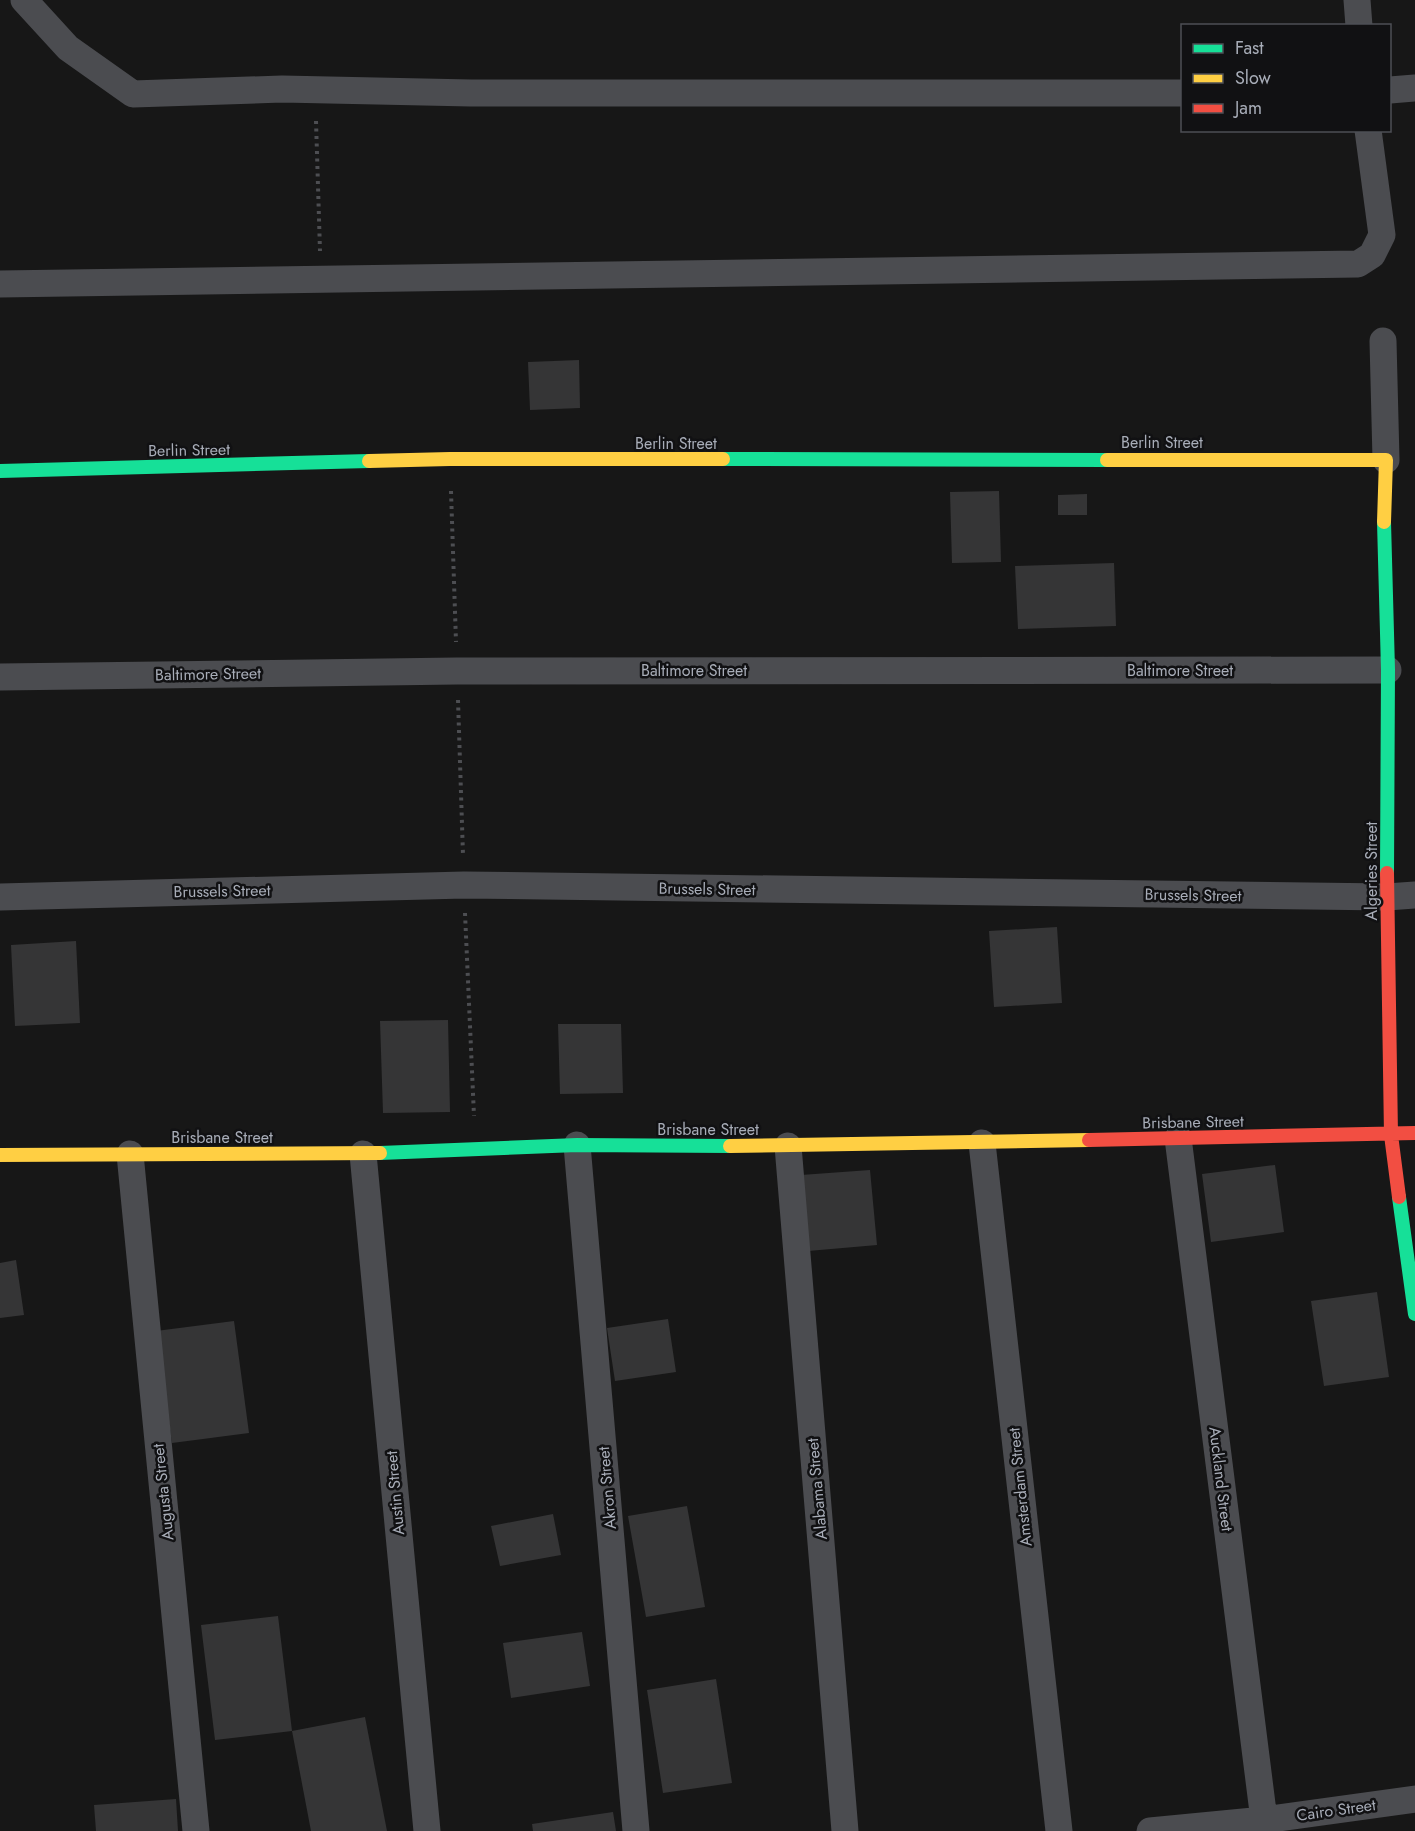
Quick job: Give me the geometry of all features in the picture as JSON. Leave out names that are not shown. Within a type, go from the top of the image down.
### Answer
[{"type":"street","points":[[24,0],[68,48],[133,94],[282,89],[471,93],[1181,93]]},
{"type":"street","points":[[1357,0],[1359,24]]},
{"type":"street","points":[[1391,90],[1415,88]]},
{"type":"street","points":[[0,284],[1358,264],[1372,255],[1382,235],[1368,132]]},
{"type":"street","points":[[1383,341],[1386,460]]},
{"type":"street","name":"Berlin Street","points":[[0,471],[450,459],[1386,460]]},
{"type":"street","name":"Algeries Street","points":[[1386,460],[1384,501],[1388,670],[1387,897],[1391,1135],[1415,1314]]},
{"type":"street","name":"Baltimore Street","points":[[0,677],[458,670],[1388,670]]},
{"type":"street","name":"Brussels Street","points":[[0,897],[464,885],[1387,897],[1415,895]]},
{"type":"street","name":"Brisbane Street","points":[[0,1155],[363,1154],[577,1145],[788,1146],[1415,1133]]},
{"type":"street","name":"Auckland Street","points":[[1178,1138],[1264,1820]]},
{"type":"street","name":"Amsterdam Street","points":[[981,1143],[1059,1831]]},
{"type":"street","name":"Akron Street","points":[[577,1145],[636,1831]]},
{"type":"street","name":"Alabama Street","points":[[788,1146],[845,1831]]},
{"type":"street","name":"Augusta Street","points":[[130,1154],[196,1831]]},
{"type":"street","name":"Austin Street","points":[[363,1154],[427,1831]]},
{"type":"street","name":"Cairo Street","points":[[1150,1831],[1264,1820],[1415,1799]]},
{"type":"path","points":[[315,90],[320,279]]},
{"type":"path","points":[[450,459],[464,885],[476,1149]]},
{"type":"building","points":[[579,360],[580,408],[530,410],[528,362]]},
{"type":"building","points":[[999,491],[1001,562],[952,563],[950,492]]},
{"type":"building","points":[[1087,494],[1087,515],[1058,515],[1058,495]]},
{"type":"building","points":[[1114,563],[1116,626],[1018,629],[1015,566]]},
{"type":"building","points":[[1057,927],[1062,1003],[994,1007],[989,931]]},
{"type":"building","points":[[76,941],[80,1023],[15,1026],[11,945]]},
{"type":"building","points":[[448,1020],[450,1112],[383,1113],[380,1021]]},
{"type":"building","points":[[558,1024],[621,1024],[623,1093],[560,1094]]},
{"type":"building","points":[[1275,1165],[1284,1232],[1211,1242],[1202,1174]]},
{"type":"building","points":[[870,1170],[877,1245],[808,1251],[801,1175]]},
{"type":"building","points":[[16,1260],[24,1315],[0,1318],[0,1263]]},
{"type":"building","points":[[1377,1292],[1389,1377],[1324,1386],[1311,1301]]},
{"type":"building","points":[[668,1319],[676,1372],[615,1381],[607,1328]]},
{"type":"building","points":[[234,1321],[249,1433],[172,1443],[156,1331]]},
{"type":"building","points":[[687,1506],[705,1607],[646,1617],[628,1516]]},
{"type":"building","points":[[553,1514],[561,1555],[500,1566],[491,1526]]},
{"type":"building","points":[[278,1616],[292,1731],[215,1740],[201,1625]]},
{"type":"building","points":[[582,1632],[590,1686],[511,1698],[503,1643]]},
{"type":"building","points":[[716,1679],[732,1783],[663,1793],[647,1690]]},
{"type":"building","points":[[365,1717],[387,1831],[311,1831],[292,1731]]},
{"type":"building","points":[[176,1799],[178,1831],[96,1831],[94,1805]]},
{"type":"building","points":[[613,1812],[616,1831],[533,1831],[532,1824]]},
{"type":"traffic: fast","points":[[723,459],[1107,460]]},
{"type":"traffic: fast","points":[[0,471],[369,461]]},
{"type":"traffic: fast","points":[[1384,522],[1388,670],[1387,873]]},
{"type":"traffic: fast","points":[[380,1153],[577,1145],[730,1146]]},
{"type":"traffic: fast","points":[[1399,1197],[1415,1314]]},
{"type":"traffic: slow","points":[[369,461],[723,459]]},
{"type":"traffic: slow","points":[[1107,460],[1386,460],[1384,522]]},
{"type":"traffic: slow","points":[[730,1146],[1089,1140]]},
{"type":"traffic: slow","points":[[0,1155],[380,1153]]},
{"type":"traffic: jam","points":[[1387,873],[1391,1135],[1399,1197]]},
{"type":"traffic: jam","points":[[1089,1140],[1415,1133]]}]
